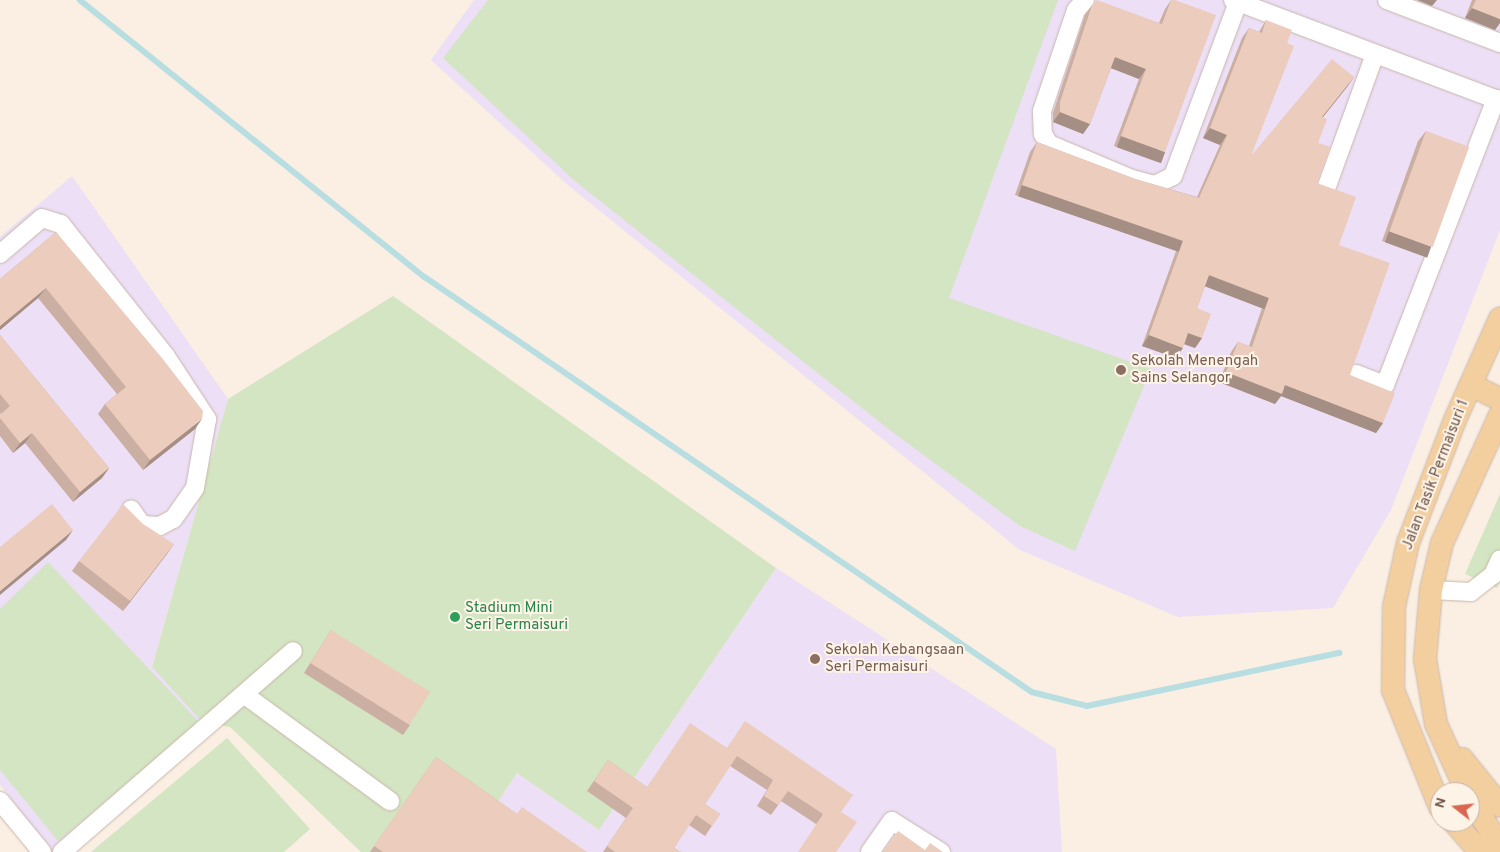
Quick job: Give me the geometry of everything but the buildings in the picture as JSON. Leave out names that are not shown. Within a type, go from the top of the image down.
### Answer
[{"type":"main road","name":"Jalan Tasik Permaisuri 1","points":[[1430,782],[1393,690],[1394,607],[1408,543],[1470,385],[1500,319]]},
{"type":"main road","points":[[1470,385],[1500,399]]},
{"type":"main road","name":"Jalan Tasik Permaisuri 1","points":[[1462,782],[1436,724],[1425,659],[1431,590],[1442,544],[1500,415]]},
{"type":"main road","points":[[1436,724],[1500,806]]},
{"type":"main road","points":[[1480,814],[1500,847]]},
{"type":"main road","points":[[1453,832],[1464,852]]},
{"type":"main road","points":[[1463,832],[1480,852]]},
{"type":"lane","points":[[1085,0],[1076,10],[1042,111],[1043,134],[1049,144],[1132,179],[1155,185],[1173,176],[1235,1],[1498,100],[1385,385],[1356,374]]},
{"type":"lane","points":[[1387,0],[1500,43]]},
{"type":"lane","points":[[1327,186],[1374,54]]},
{"type":"lane","points":[[0,254],[42,218],[61,224],[165,355],[207,419],[195,488],[173,519],[160,526],[142,525],[131,509]]},
{"type":"lane","points":[[1431,590],[1471,592],[1493,575],[1500,559]]},
{"type":"lane","points":[[62,852],[245,695],[293,651]]},
{"type":"lane","points":[[245,695],[390,801]]},
{"type":"lane","points":[[0,801],[42,852]]},
{"type":"lane","points":[[870,852],[892,821],[941,852]]},
{"type":"shaded area","name":"Sekolah Menengah Sains Selangor","points":[[474,0],[1500,0],[1500,230],[1391,510],[1333,608],[1178,617],[1020,550],[569,186],[431,60]]},
{"type":"shaded area","points":[[72,176],[228,399],[152,666],[203,723],[52,852],[0,785],[0,237]]},
{"type":"shaded area","name":"Sekolah Kebangsaan Seri Permaisuri","points":[[776,568],[1056,749],[1062,852],[464,852],[517,773],[599,830]]},
{"type":"green space","points":[[488,0],[1058,0],[949,298],[1151,369],[1075,551],[1020,526],[891,431],[576,182],[443,58]]},
{"type":"green space","name":"Stadium Mini Seri Permaisuri","points":[[393,296],[776,568],[599,830],[517,773],[464,852],[361,852],[230,727],[203,723],[152,667],[228,399]]},
{"type":"green space","points":[[1500,494],[1500,582],[1497,588],[1465,574]]},
{"type":"green space","points":[[48,562],[200,723],[58,841],[0,770],[0,609]]},
{"type":"green space","points":[[227,738],[310,829],[284,852],[91,852]]},
{"type":"waterway","points":[[80,0],[425,277],[1032,692],[1087,706],[1339,653]]},
{"type":"place","name":"Sekolah Menengah Sains Selangor","points":[[1121,370]]},
{"type":"place","name":"Stadium Mini Seri Permaisuri","points":[[455,617]]},
{"type":"place","name":"Sekolah Kebangsaan Seri Permaisuri","points":[[815,659]]}]
